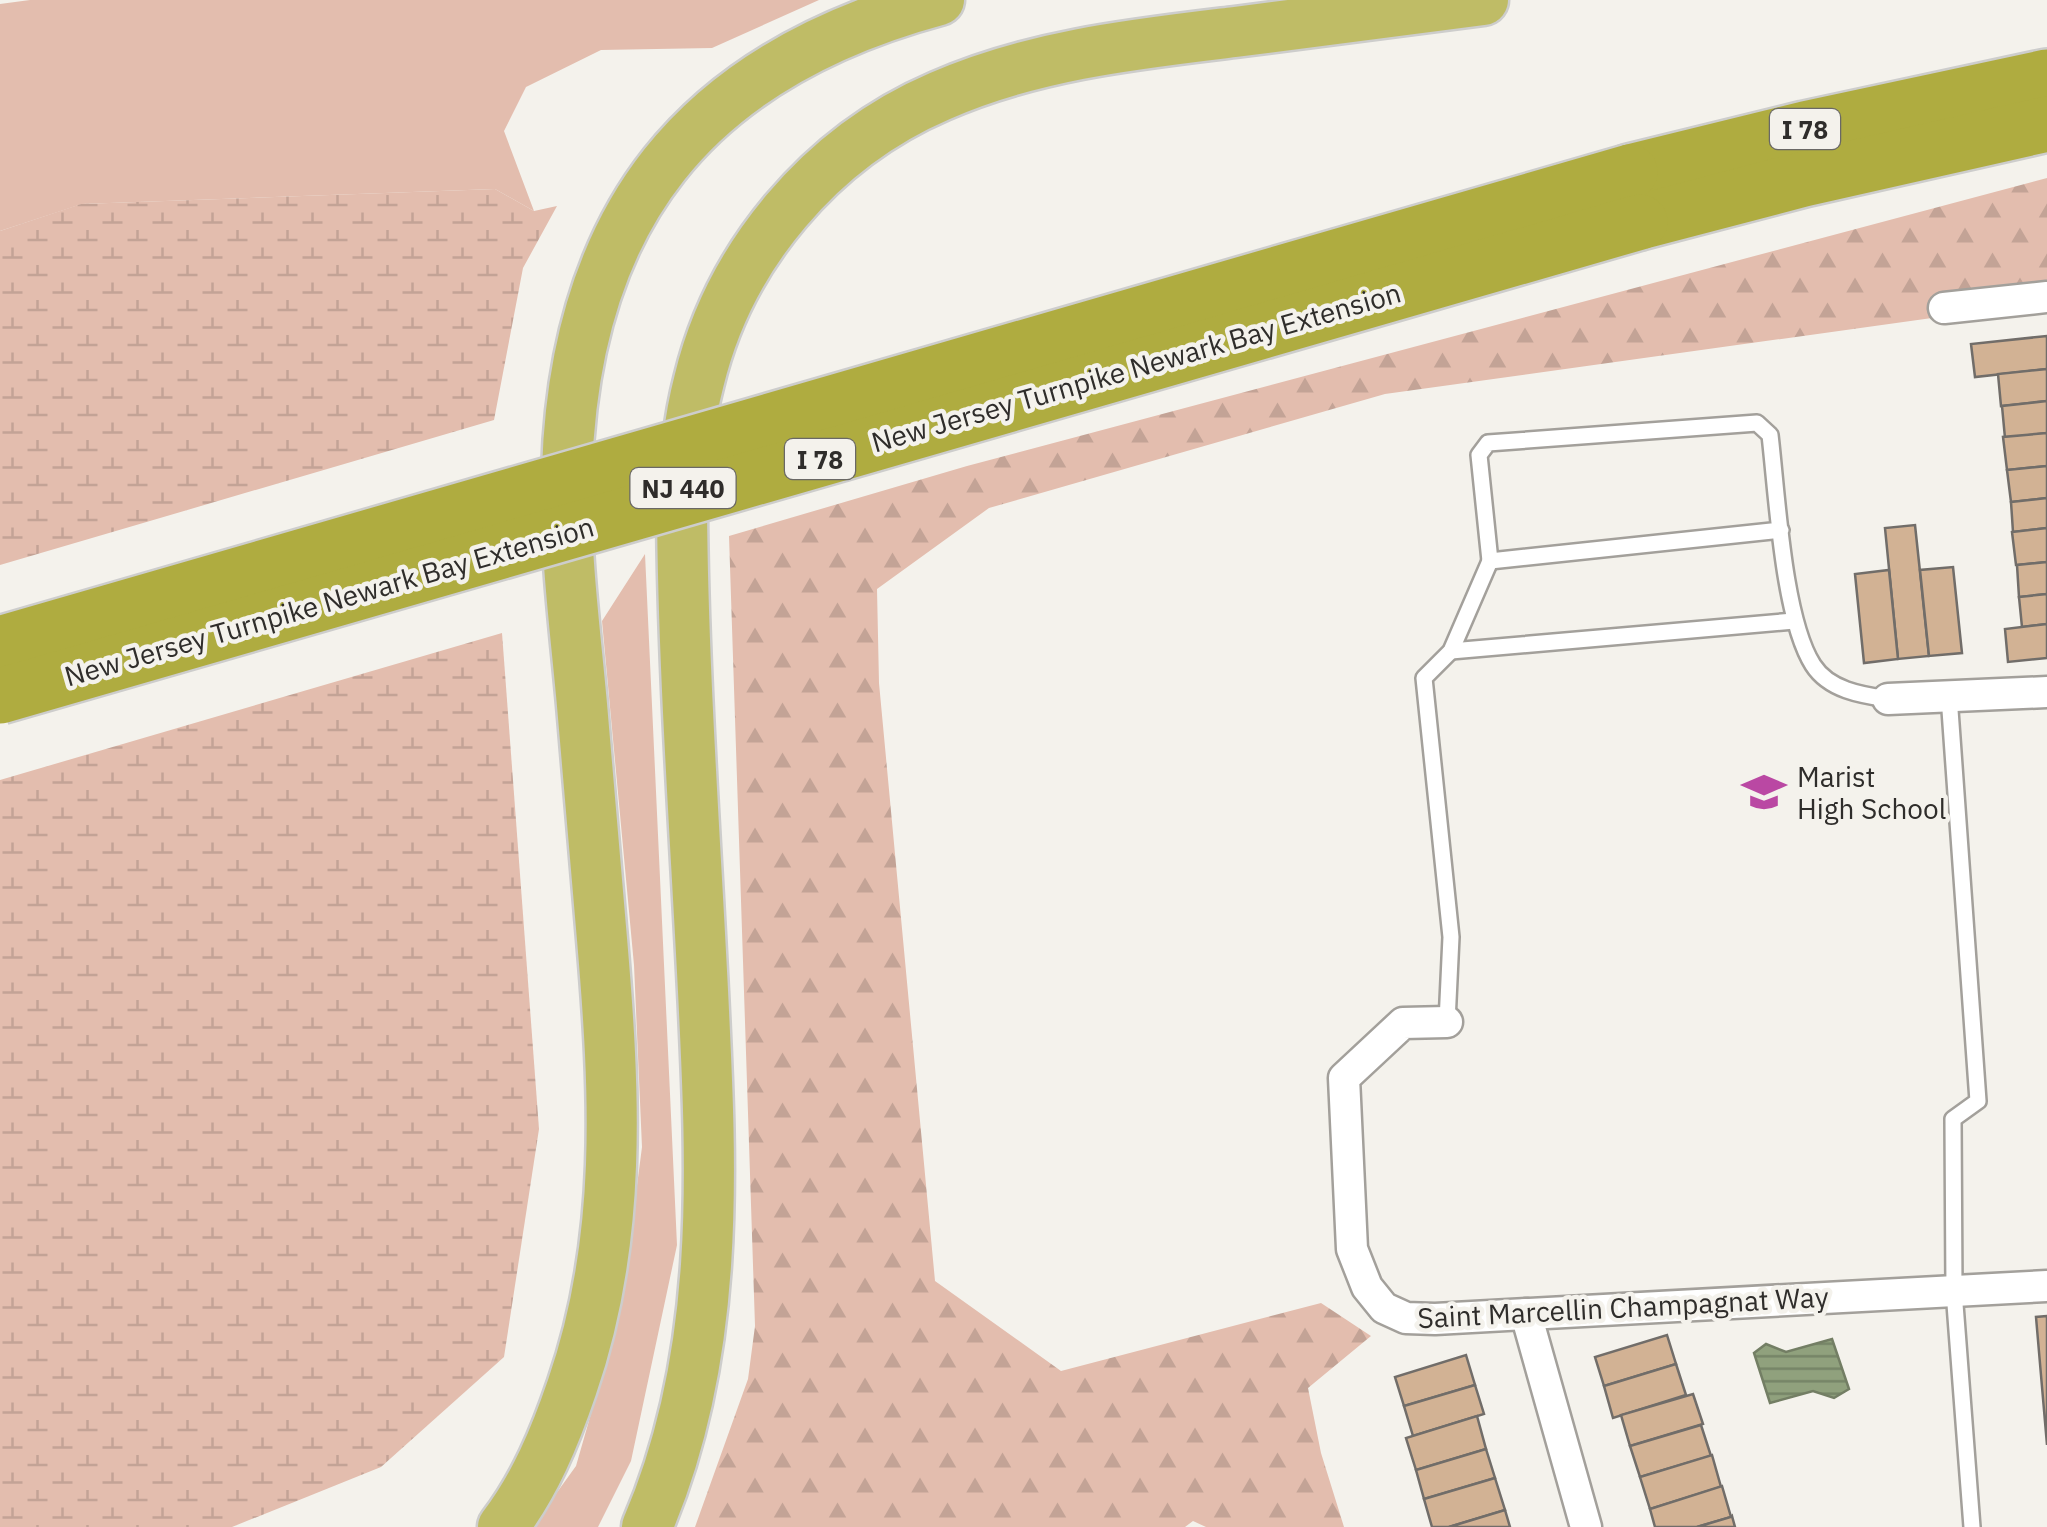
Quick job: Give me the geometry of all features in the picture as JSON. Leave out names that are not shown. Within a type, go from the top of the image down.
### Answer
[{"type":"highway","points":[[503,1527],[543,1462],[578,1370],[601,1278],[613,1180],[611,1050],[566,502],[574,382],[588,318],[607,260],[636,203],[674,152],[718,106],[798,52],[857,26],[939,0]]},
{"type":"highway","name":"NJ 440","points":[[648,1527],[671,1466],[687,1405],[707,1279],[710,1135],[682,508],[688,437],[700,377],[734,288],[768,233],[811,183],[874,132],[940,96],[1031,65],[1111,48],[1482,0]]},
{"type":"highway","name":"New Jersey Turnpike Newark Bay Extension","points":[[0,644],[1635,197],[1983,112],[2047,77]]},
{"type":"highway","name":"New Jersey Turnpike Newark Bay Extension","points":[[1983,112],[2047,124]]},
{"type":"highway","name":"New Jersey Turnpike Newark Bay Extension","points":[[0,696],[1635,197]]},
{"type":"street","points":[[1944,308],[2047,297]]},
{"type":"street","points":[[1888,699],[2047,692]]},
{"type":"street","name":"Saint Marcellin Champagnat Way","points":[[1447,1022],[1402,1023],[1344,1078],[1352,1249],[1367,1286],[1384,1308],[1406,1318],[2047,1286]]},
{"type":"street","points":[[1526,1314],[1586,1527]]},
{"type":"lane","points":[[1447,1022],[1451,937],[1424,678],[1452,650],[1490,561],[1479,455],[1488,443],[1757,423],[1770,435],[1794,622],[1814,667],[1848,692],[1888,699]]},
{"type":"lane","points":[[1490,561],[1781,530]]},
{"type":"lane","points":[[1452,650],[1794,622]]},
{"type":"lane","points":[[1949,696],[1978,1101],[1953,1119],[1954,1291],[1972,1527]]},
{"type":"green space","points":[[30,0],[819,0],[712,48],[601,50],[526,87],[504,131],[534,211],[495,189],[82,204],[0,231],[0,4]]},
{"type":"green space","points":[[2047,178],[2047,302],[1385,394],[989,508],[877,589],[879,683],[935,1281],[1061,1371],[1321,1303],[1371,1336],[1308,1388],[1321,1453],[1344,1527],[1206,1527],[1193,1521],[1185,1527],[695,1527],[748,1379],[755,1326],[729,536],[967,466]]},
{"type":"green space","points":[[495,189],[534,211],[557,206],[523,268],[494,420],[0,565],[0,231],[81,204]]},
{"type":"green space","points":[[645,554],[677,1245],[631,1461],[598,1527],[532,1527],[576,1466],[621,1309],[642,1147],[634,965],[602,621]]},
{"type":"green space","points":[[502,633],[539,1129],[504,1357],[381,1467],[232,1527],[0,1527],[0,780]]},
{"type":"shaded area","points":[[1832,1339],[1849,1389],[1834,1398],[1813,1391],[1770,1403],[1754,1353],[1766,1344],[1786,1352]]},
{"type":"building","points":[[2047,336],[2047,369],[1975,377],[1971,344]]},
{"type":"building","points":[[2047,369],[2047,401],[2001,406],[1998,374]]},
{"type":"building","points":[[2047,401],[2047,433],[2005,438],[2002,406]]},
{"type":"building","points":[[2047,433],[2047,466],[2007,470],[2003,437]]},
{"type":"building","points":[[2047,466],[2047,498],[2011,502],[2007,470]]},
{"type":"building","points":[[2047,498],[2047,528],[2013,532],[2011,502]]},
{"type":"building","points":[[1915,525],[1929,656],[1898,659],[1885,528]]},
{"type":"building","points":[[2047,528],[2047,562],[2016,565],[2012,532]]},
{"type":"building","points":[[2047,562],[2047,594],[2019,597],[2017,565]]},
{"type":"building","points":[[1953,567],[1962,653],[1929,656],[1920,570]]},
{"type":"building","points":[[1889,570],[1898,659],[1864,663],[1855,574]]},
{"type":"building","points":[[2047,594],[2047,624],[2022,627],[2019,597]]},
{"type":"building","points":[[2047,624],[2047,658],[2008,662],[2005,629]]},
{"type":"building","points":[[2047,1316],[2047,1445],[2036,1317]]},
{"type":"building","points":[[1667,1335],[1676,1364],[1604,1386],[1595,1357]]},
{"type":"building","points":[[1466,1355],[1475,1385],[1404,1406],[1395,1377]]},
{"type":"building","points":[[1676,1364],[1686,1395],[1613,1418],[1604,1386]]},
{"type":"building","points":[[1475,1385],[1484,1414],[1413,1436],[1404,1406]]},
{"type":"building","points":[[1693,1394],[1703,1424],[1630,1446],[1621,1415]]},
{"type":"building","points":[[1477,1416],[1486,1449],[1416,1470],[1406,1438]]},
{"type":"building","points":[[1701,1425],[1711,1456],[1640,1477],[1630,1446]]},
{"type":"building","points":[[1486,1449],[1495,1478],[1424,1499],[1416,1470]]},
{"type":"building","points":[[1712,1455],[1721,1487],[1650,1509],[1640,1477]]},
{"type":"building","points":[[1495,1478],[1505,1510],[1449,1527],[1432,1527],[1424,1499]]},
{"type":"building","points":[[1722,1486],[1731,1517],[1697,1527],[1655,1527],[1650,1509]]},
{"type":"building","points":[[1505,1510],[1510,1527],[1449,1527]]},
{"type":"building","points":[[1731,1517],[1735,1527],[1697,1527]]},
{"type":"place","name":"Marist High School","points":[[1764,792]]}]
